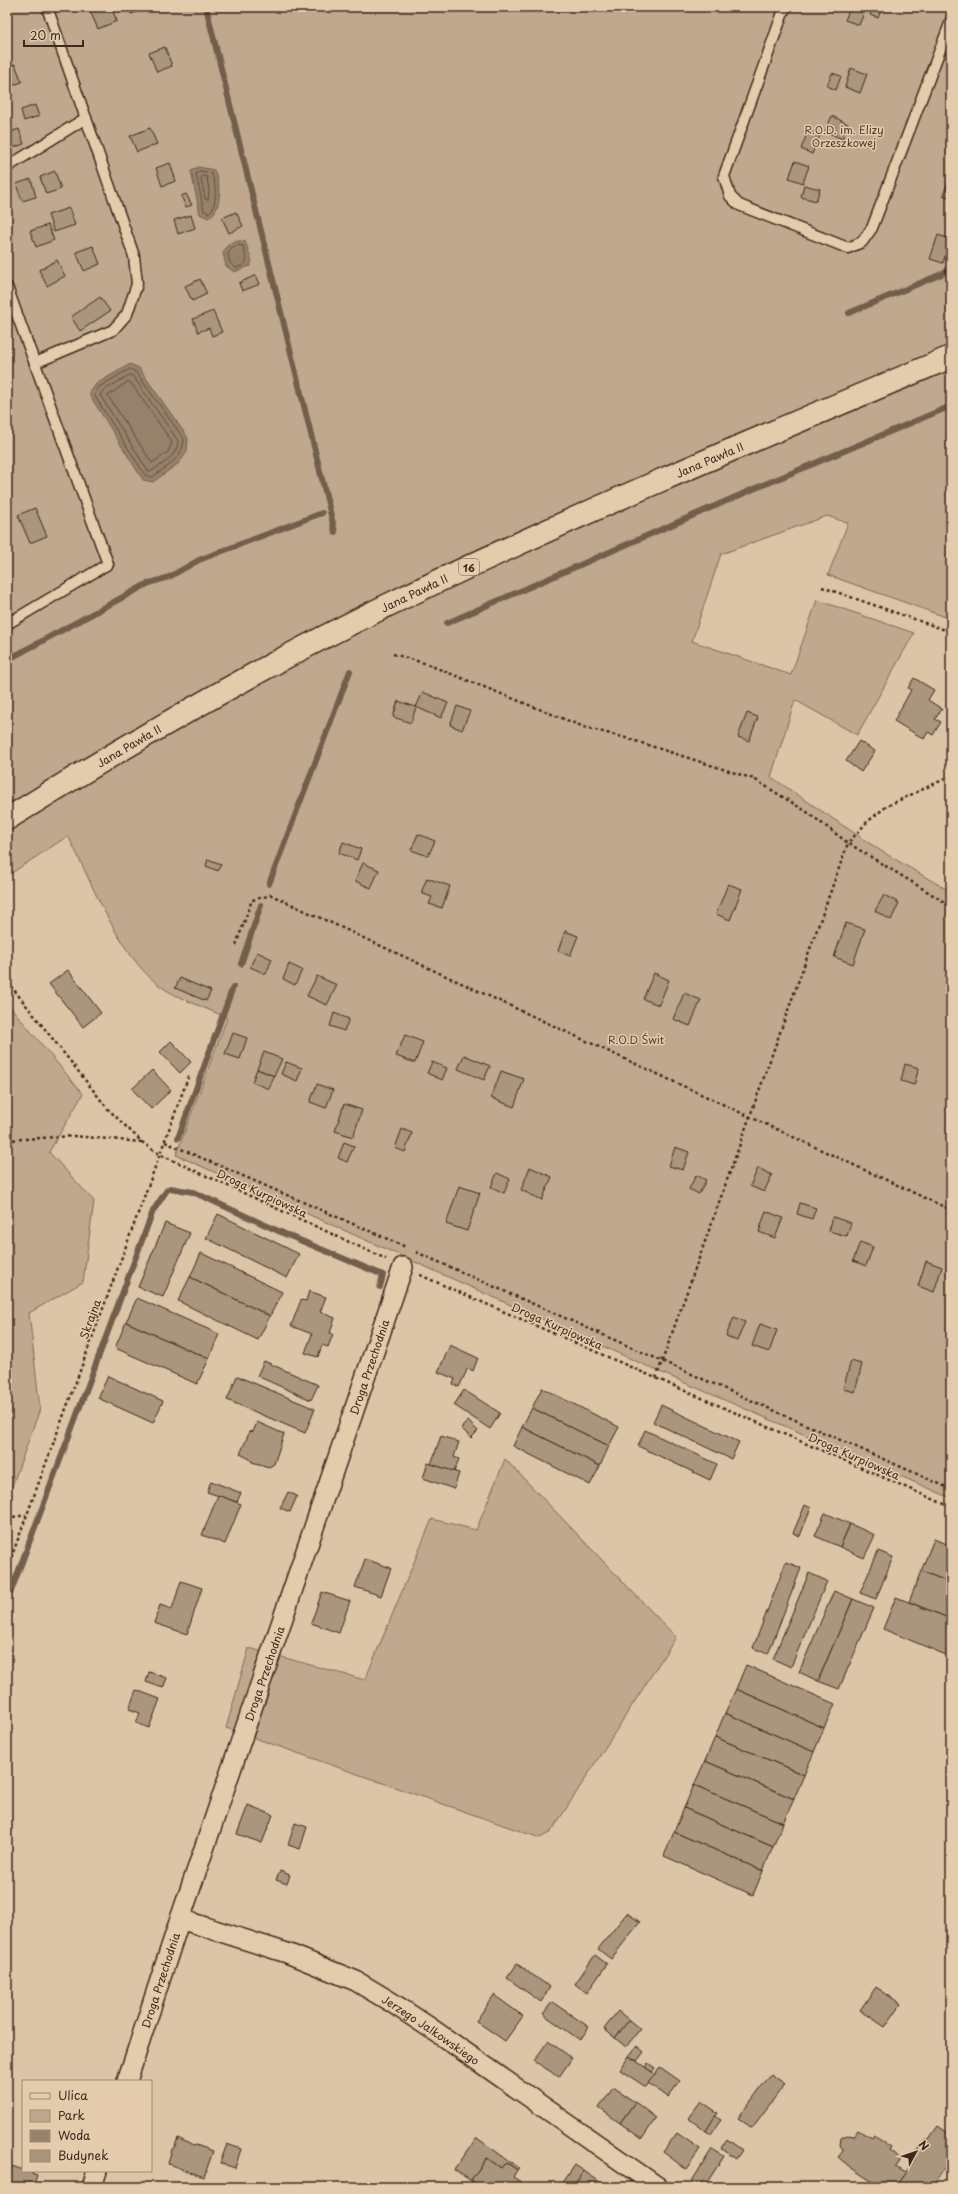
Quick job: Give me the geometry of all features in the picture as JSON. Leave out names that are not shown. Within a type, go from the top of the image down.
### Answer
[{"type":"main road","name":"Jana Pawła II","points":[[7,819],[196,706],[388,605],[539,534],[951,356]]},
{"type":"street","name":"Droga Przechodnia","points":[[127,2080],[180,1919],[403,1267]]},
{"type":"street","name":"Jerzego Jalkowskiego","points":[[180,1919],[287,1953],[362,1985],[432,2029],[658,2187]]},
{"type":"street","points":[[92,2187],[97,2172]]},
{"type":"lane","points":[[35,363],[113,330],[128,314],[137,284],[134,256],[47,7]]},
{"type":"lane","points":[[785,7],[724,176],[730,196],[739,205],[848,248],[862,242],[872,228],[951,21]]},
{"type":"lane","points":[[7,167],[86,118]]},
{"type":"lane","points":[[7,287],[108,564],[7,624]]},
{"type":"path","points":[[822,588],[951,632]]},
{"type":"path","points":[[393,654],[424,663],[584,727],[626,738],[754,780],[807,812],[848,843],[951,906]]},
{"type":"path","points":[[656,1378],[848,843],[867,822],[887,806],[951,776]]},
{"type":"path","points":[[236,945],[252,900],[271,895],[951,1210]]},
{"type":"path","name":"Droga Kurpiowska","points":[[7,981],[108,1109],[142,1142],[159,1154],[403,1267],[951,1507]]},
{"type":"path","name":"Skrajna","points":[[7,1569],[189,1075]]},
{"type":"path","points":[[7,1140],[74,1136],[142,1142]]},
{"type":"path","points":[[165,1142],[406,1248]]},
{"type":"path","points":[[414,1251],[951,1489]]},
{"type":"path","points":[[7,1518],[27,1515]]},
{"type":"green space","points":[[7,7],[951,7],[951,619],[828,575],[848,523],[827,516],[721,554],[692,641],[791,675],[817,600],[914,633],[857,735],[795,700],[771,777],[881,851],[951,892],[951,1498],[669,1376],[176,1155],[227,1018],[170,992],[147,975],[120,939],[108,918],[68,836],[7,876]]},
{"type":"green space","points":[[7,1003],[83,1094],[49,1152],[94,1201],[83,1282],[29,1313],[40,1409],[7,1500]]},
{"type":"green space","points":[[505,1459],[676,1637],[551,1832],[540,1838],[226,1728],[249,1648],[365,1680],[432,1519],[476,1530]]},
{"type":"water","points":[[198,167],[214,170],[218,182],[218,203],[213,214],[208,218],[200,214],[191,171]]},
{"type":"water","points":[[238,241],[245,241],[252,261],[250,266],[234,272],[226,266],[223,253],[228,244]]},
{"type":"water","points":[[130,364],[139,368],[188,438],[187,452],[179,463],[153,482],[143,480],[89,394],[96,384]]},
{"type":"building","points":[[100,7],[111,7],[117,21],[98,29],[90,11]]},
{"type":"building","points":[[129,7],[151,7],[131,14]]},
{"type":"building","points":[[873,7],[882,7],[878,18],[870,15]]},
{"type":"building","points":[[850,8],[864,13],[859,25],[845,20]]},
{"type":"building","points":[[165,47],[172,66],[157,72],[149,53]]},
{"type":"building","points":[[15,64],[22,82],[11,86],[7,67]]},
{"type":"building","points":[[851,68],[867,74],[860,93],[845,87]]},
{"type":"building","points":[[832,73],[841,76],[836,90],[827,86]]},
{"type":"building","points":[[35,105],[39,116],[24,121],[21,110]]},
{"type":"building","points":[[832,116],[848,124],[842,139],[825,131]]},
{"type":"building","points":[[150,128],[157,144],[137,152],[130,136]]},
{"type":"building","points":[[19,129],[24,144],[7,150],[7,133]]},
{"type":"building","points":[[808,131],[820,135],[812,154],[801,149]]},
{"type":"building","points":[[795,161],[809,166],[803,183],[789,178]]},
{"type":"building","points":[[170,163],[176,181],[162,186],[156,168]]},
{"type":"building","points":[[55,171],[61,189],[46,194],[40,177]]},
{"type":"building","points":[[31,179],[36,197],[22,201],[16,184]]},
{"type":"building","points":[[948,182],[951,183],[951,198],[943,195]]},
{"type":"building","points":[[804,185],[820,189],[816,201],[801,197]]},
{"type":"building","points":[[186,194],[192,205],[186,207],[181,196]]},
{"type":"building","points":[[69,208],[75,225],[54,232],[48,215]]},
{"type":"building","points":[[236,212],[243,226],[229,233],[222,218]]},
{"type":"building","points":[[191,215],[195,228],[178,234],[174,220]]},
{"type":"building","points":[[48,225],[54,240],[36,247],[30,231]]},
{"type":"building","points":[[938,235],[950,239],[943,263],[930,259]]},
{"type":"building","points":[[93,246],[100,264],[84,271],[76,252]]},
{"type":"building","points":[[57,260],[65,276],[47,286],[39,270]]},
{"type":"building","points":[[256,275],[260,284],[242,291],[239,283]]},
{"type":"building","points":[[200,279],[207,294],[192,301],[185,286]]},
{"type":"building","points":[[100,297],[110,311],[80,331],[71,317]]},
{"type":"building","points":[[213,311],[222,332],[212,336],[209,328],[198,332],[193,319]]},
{"type":"building","points":[[35,508],[47,536],[30,543],[18,515]]},
{"type":"building","points":[[914,678],[934,690],[928,700],[942,709],[935,719],[941,722],[933,735],[928,732],[924,739],[894,721],[911,690],[908,688]]},
{"type":"building","points":[[423,692],[448,703],[441,718],[416,707]]},
{"type":"building","points":[[398,701],[416,707],[411,723],[393,717]]},
{"type":"building","points":[[457,706],[470,711],[462,730],[450,725]]},
{"type":"building","points":[[747,713],[758,717],[749,741],[738,737]]},
{"type":"building","points":[[859,741],[875,751],[861,772],[846,761]]},
{"type":"building","points":[[418,834],[435,841],[428,856],[411,850]]},
{"type":"building","points":[[343,842],[361,849],[357,860],[339,853]]},
{"type":"building","points":[[208,859],[221,864],[218,871],[206,866]]},
{"type":"building","points":[[363,863],[379,870],[371,888],[355,881]]},
{"type":"building","points":[[427,878],[450,886],[442,908],[429,904],[432,897],[421,893]]},
{"type":"building","points":[[728,884],[742,889],[730,920],[716,914]]},
{"type":"building","points":[[884,895],[899,903],[891,920],[875,911]]},
{"type":"building","points":[[846,923],[865,929],[853,964],[834,957]]},
{"type":"building","points":[[565,931],[578,936],[570,956],[558,951]]},
{"type":"building","points":[[257,952],[272,959],[266,974],[250,967]]},
{"type":"building","points":[[289,964],[302,970],[295,985],[283,979]]},
{"type":"building","points":[[68,970],[101,1013],[83,1027],[49,984]]},
{"type":"building","points":[[654,973],[669,980],[659,1005],[643,999]]},
{"type":"building","points":[[317,976],[337,985],[327,1005],[307,996]]},
{"type":"building","points":[[180,978],[211,991],[206,1001],[175,988]]},
{"type":"building","points":[[684,993],[701,1000],[690,1026],[673,1019]]},
{"type":"building","points":[[334,1013],[349,1019],[344,1031],[330,1026]]},
{"type":"building","points":[[233,1033],[247,1038],[240,1059],[225,1054]]},
{"type":"building","points":[[405,1035],[423,1042],[415,1063],[396,1056]]},
{"type":"building","points":[[171,1041],[191,1062],[180,1073],[160,1052]]},
{"type":"building","points":[[264,1052],[282,1059],[274,1076],[257,1069]]},
{"type":"building","points":[[464,1055],[490,1066],[484,1080],[458,1069]]},
{"type":"building","points":[[286,1062],[302,1068],[297,1081],[281,1074]]},
{"type":"building","points":[[432,1062],[447,1068],[442,1080],[427,1073]]},
{"type":"building","points":[[905,1064],[919,1068],[914,1085],[901,1081]]},
{"type":"building","points":[[257,1069],[274,1076],[269,1089],[252,1082]]},
{"type":"building","points":[[152,1070],[171,1090],[151,1109],[132,1089]]},
{"type":"building","points":[[501,1071],[524,1079],[514,1107],[491,1098]]},
{"type":"building","points":[[317,1084],[333,1090],[326,1108],[310,1102]]},
{"type":"building","points":[[344,1104],[362,1110],[353,1137],[335,1131]]},
{"type":"building","points":[[402,1129],[412,1133],[405,1152],[395,1148]]},
{"type":"building","points":[[344,1142],[354,1146],[347,1162],[338,1158]]},
{"type":"building","points":[[675,1147],[689,1152],[683,1170],[669,1166]]},
{"type":"building","points":[[530,1167],[552,1177],[542,1200],[521,1190]]},
{"type":"building","points":[[758,1168],[772,1175],[764,1192],[750,1186]]},
{"type":"building","points":[[497,1173],[510,1179],[504,1193],[491,1187]]},
{"type":"building","points":[[696,1175],[706,1180],[699,1194],[689,1189]]},
{"type":"building","points":[[459,1186],[480,1193],[467,1231],[446,1224]]},
{"type":"building","points":[[800,1203],[816,1208],[812,1219],[797,1214]]},
{"type":"building","points":[[766,1211],[783,1218],[775,1238],[759,1232]]},
{"type":"building","points":[[218,1214],[299,1254],[287,1278],[206,1238]]},
{"type":"building","points":[[833,1217],[851,1223],[847,1236],[829,1231]]},
{"type":"building","points":[[165,1223],[190,1233],[163,1297],[138,1287]]},
{"type":"building","points":[[860,1242],[873,1247],[866,1266],[853,1261]]},
{"type":"building","points":[[201,1253],[282,1292],[270,1316],[190,1277]]},
{"type":"building","points":[[926,1261],[942,1267],[934,1292],[918,1286]]},
{"type":"building","points":[[190,1277],[270,1316],[258,1340],[178,1301]]},
{"type":"building","points":[[309,1291],[326,1297],[320,1312],[335,1318],[330,1333],[333,1334],[328,1347],[322,1345],[318,1357],[305,1353],[312,1334],[291,1326],[301,1300],[306,1301]]},
{"type":"building","points":[[137,1298],[219,1334],[209,1359],[126,1322]]},
{"type":"building","points":[[734,1317],[745,1322],[737,1341],[726,1336]]},
{"type":"building","points":[[126,1322],[209,1359],[197,1384],[115,1348]]},
{"type":"building","points":[[760,1324],[777,1330],[769,1352],[752,1346]]},
{"type":"building","points":[[450,1345],[478,1358],[473,1371],[468,1368],[459,1387],[453,1384],[455,1379],[438,1372]]},
{"type":"building","points":[[264,1361],[318,1385],[311,1400],[257,1376]]},
{"type":"building","points":[[851,1361],[862,1364],[855,1392],[843,1389]]},
{"type":"building","points":[[108,1376],[163,1401],[153,1423],[98,1398]]},
{"type":"building","points":[[237,1376],[315,1409],[305,1433],[227,1400]]},
{"type":"building","points":[[542,1388],[619,1427],[609,1446],[532,1408]]},
{"type":"building","points":[[464,1390],[500,1413],[490,1429],[454,1405]]},
{"type":"building","points":[[661,1405],[739,1442],[731,1459],[653,1422]]},
{"type":"building","points":[[532,1408],[609,1446],[600,1466],[522,1427]]},
{"type":"building","points":[[468,1421],[478,1431],[471,1438],[461,1428]]},
{"type":"building","points":[[257,1422],[284,1434],[274,1464],[269,1467],[252,1462],[250,1459],[240,1454],[250,1431],[253,1432]]},
{"type":"building","points":[[522,1427],[600,1466],[590,1485],[513,1446]]},
{"type":"building","points":[[645,1430],[717,1464],[710,1480],[638,1446]]},
{"type":"building","points":[[441,1436],[459,1442],[454,1457],[459,1459],[454,1472],[431,1464]]},
{"type":"building","points":[[428,1463],[459,1473],[454,1489],[423,1478]]},
{"type":"building","points":[[211,1481],[241,1493],[237,1502],[207,1492]]},
{"type":"building","points":[[288,1492],[297,1496],[290,1512],[280,1508]]},
{"type":"building","points":[[218,1495],[241,1504],[225,1544],[202,1535]]},
{"type":"building","points":[[805,1505],[811,1508],[800,1536],[793,1533]]},
{"type":"building","points":[[825,1513],[850,1524],[840,1547],[815,1536]]},
{"type":"building","points":[[850,1524],[875,1535],[864,1558],[840,1547]]},
{"type":"building","points":[[934,1539],[951,1546],[951,1583],[921,1571]]},
{"type":"building","points":[[878,1551],[893,1557],[876,1599],[860,1593]]},
{"type":"building","points":[[365,1559],[391,1568],[381,1596],[355,1587]]},
{"type":"building","points":[[786,1562],[801,1568],[768,1654],[753,1648]]},
{"type":"building","points":[[921,1571],[951,1583],[951,1619],[909,1602]]},
{"type":"building","points":[[809,1573],[827,1581],[791,1667],[773,1659]]},
{"type":"building","points":[[181,1581],[202,1588],[187,1634],[154,1623],[160,1605],[172,1609]]},
{"type":"building","points":[[834,1591],[853,1599],[818,1681],[799,1672]]},
{"type":"building","points":[[322,1592],[350,1601],[339,1633],[311,1623]]},
{"type":"building","points":[[896,1597],[951,1619],[951,1657],[883,1629]]},
{"type":"building","points":[[853,1599],[874,1608],[839,1689],[818,1681]]},
{"type":"building","points":[[746,1665],[835,1704],[824,1728],[736,1689]]},
{"type":"building","points":[[149,1672],[167,1678],[163,1688],[146,1682]]},
{"type":"building","points":[[736,1689],[824,1728],[814,1752],[725,1713]]},
{"type":"building","points":[[136,1690],[160,1699],[149,1728],[136,1723],[140,1713],[129,1709]]},
{"type":"building","points":[[725,1713],[814,1752],[804,1775],[715,1737]]},
{"type":"building","points":[[715,1737],[804,1775],[794,1799],[705,1761]]},
{"type":"building","points":[[705,1761],[794,1799],[783,1823],[694,1785]]},
{"type":"building","points":[[694,1785],[783,1823],[773,1847],[684,1808]]},
{"type":"building","points":[[248,1805],[273,1815],[262,1843],[237,1834]]},
{"type":"building","points":[[684,1808],[773,1847],[763,1871],[674,1832]]},
{"type":"building","points":[[295,1823],[307,1827],[300,1849],[288,1845]]},
{"type":"building","points":[[674,1832],[763,1871],[753,1895],[664,1856]]},
{"type":"building","points":[[280,1871],[290,1875],[287,1884],[276,1880]]},
{"type":"building","points":[[627,1913],[640,1922],[611,1959],[598,1949]]},
{"type":"building","points":[[595,1955],[607,1964],[587,1993],[575,1984]]},
{"type":"building","points":[[517,1964],[550,1987],[541,2002],[507,1978]]},
{"type":"building","points":[[876,1987],[901,2004],[885,2027],[860,2010]]},
{"type":"building","points":[[494,1995],[523,2016],[505,2041],[476,2021]]},
{"type":"building","points":[[552,2002],[589,2027],[580,2040],[543,2014]]},
{"type":"building","points":[[618,2011],[629,2020],[615,2038],[604,2029]]},
{"type":"building","points":[[629,2020],[640,2029],[626,2047],[615,2038]]},
{"type":"building","points":[[548,2041],[572,2058],[559,2077],[534,2061]]},
{"type":"building","points":[[637,2046],[644,2052],[637,2061],[629,2056]]},
{"type":"building","points":[[629,2056],[655,2074],[646,2087],[620,2070]]},
{"type":"building","points":[[648,2063],[655,2068],[652,2072],[645,2067]]},
{"type":"building","points":[[660,2067],[680,2081],[668,2097],[648,2083]]},
{"type":"building","points":[[771,2074],[785,2084],[752,2128],[738,2118]]},
{"type":"building","points":[[613,2088],[635,2102],[620,2123],[599,2108]]},
{"type":"building","points":[[701,2101],[718,2113],[706,2131],[688,2118]]},
{"type":"building","points":[[635,2102],[656,2118],[642,2139],[620,2123]]},
{"type":"building","points":[[715,2116],[721,2120],[711,2134],[706,2131]]},
{"type":"building","points":[[938,2126],[951,2135],[951,2159],[932,2187],[895,2187],[915,2159],[913,2157]]},
{"type":"building","points":[[858,2130],[871,2138],[873,2135],[891,2147],[889,2150],[901,2159],[896,2166],[906,2172],[895,2187],[891,2187],[883,2182],[880,2187],[838,2157],[843,2151],[840,2145],[841,2138],[847,2135],[854,2136]]},
{"type":"building","points":[[677,2133],[700,2149],[686,2169],[663,2152]]},
{"type":"building","points":[[178,2138],[193,2146],[196,2145],[213,2151],[204,2177],[168,2164],[172,2149],[174,2148]]},
{"type":"building","points":[[477,2138],[519,2168],[517,2170],[506,2162],[501,2168],[487,2158],[471,2180],[481,2187],[454,2170]]},
{"type":"building","points":[[727,2139],[742,2150],[736,2159],[721,2148]]},
{"type":"building","points":[[227,2144],[241,2149],[235,2168],[220,2163]]},
{"type":"building","points":[[712,2149],[724,2156],[704,2187],[702,2187],[692,2181]]},
{"type":"building","points":[[487,2158],[501,2168],[506,2162],[517,2170],[513,2177],[521,2182],[517,2187],[481,2187],[471,2180]]},
{"type":"building","points":[[575,2165],[584,2171],[573,2187],[566,2187],[562,2184]]},
{"type":"building","points":[[12,2166],[22,2170],[22,2172],[29,2172],[37,2175],[34,2185],[31,2184],[30,2187],[7,2187]]},
{"type":"building","points":[[584,2171],[603,2184],[601,2187],[573,2187]]},
{"type":"waterway","points":[[206,7],[335,532]]},
{"type":"waterway","points":[[849,313],[951,270]]},
{"type":"waterway","points":[[447,623],[756,488],[951,406]]},
{"type":"waterway","points":[[7,660],[147,584],[169,577],[199,560],[322,513]]},
{"type":"waterway","points":[[269,884],[350,671]]},
{"type":"waterway","points":[[241,964],[261,905]]},
{"type":"waterway","points":[[178,1138],[233,987]]},
{"type":"waterway","points":[[7,1602],[153,1211],[167,1190],[170,1188],[193,1192],[285,1234],[383,1275],[380,1287]]},
{"type":"park label","name":"R.O.D. im. Elizy Orzeszkowej","points":[[844,135]]},
{"type":"park label","name":"R.O.D Świt","points":[[636,1039]]}]
